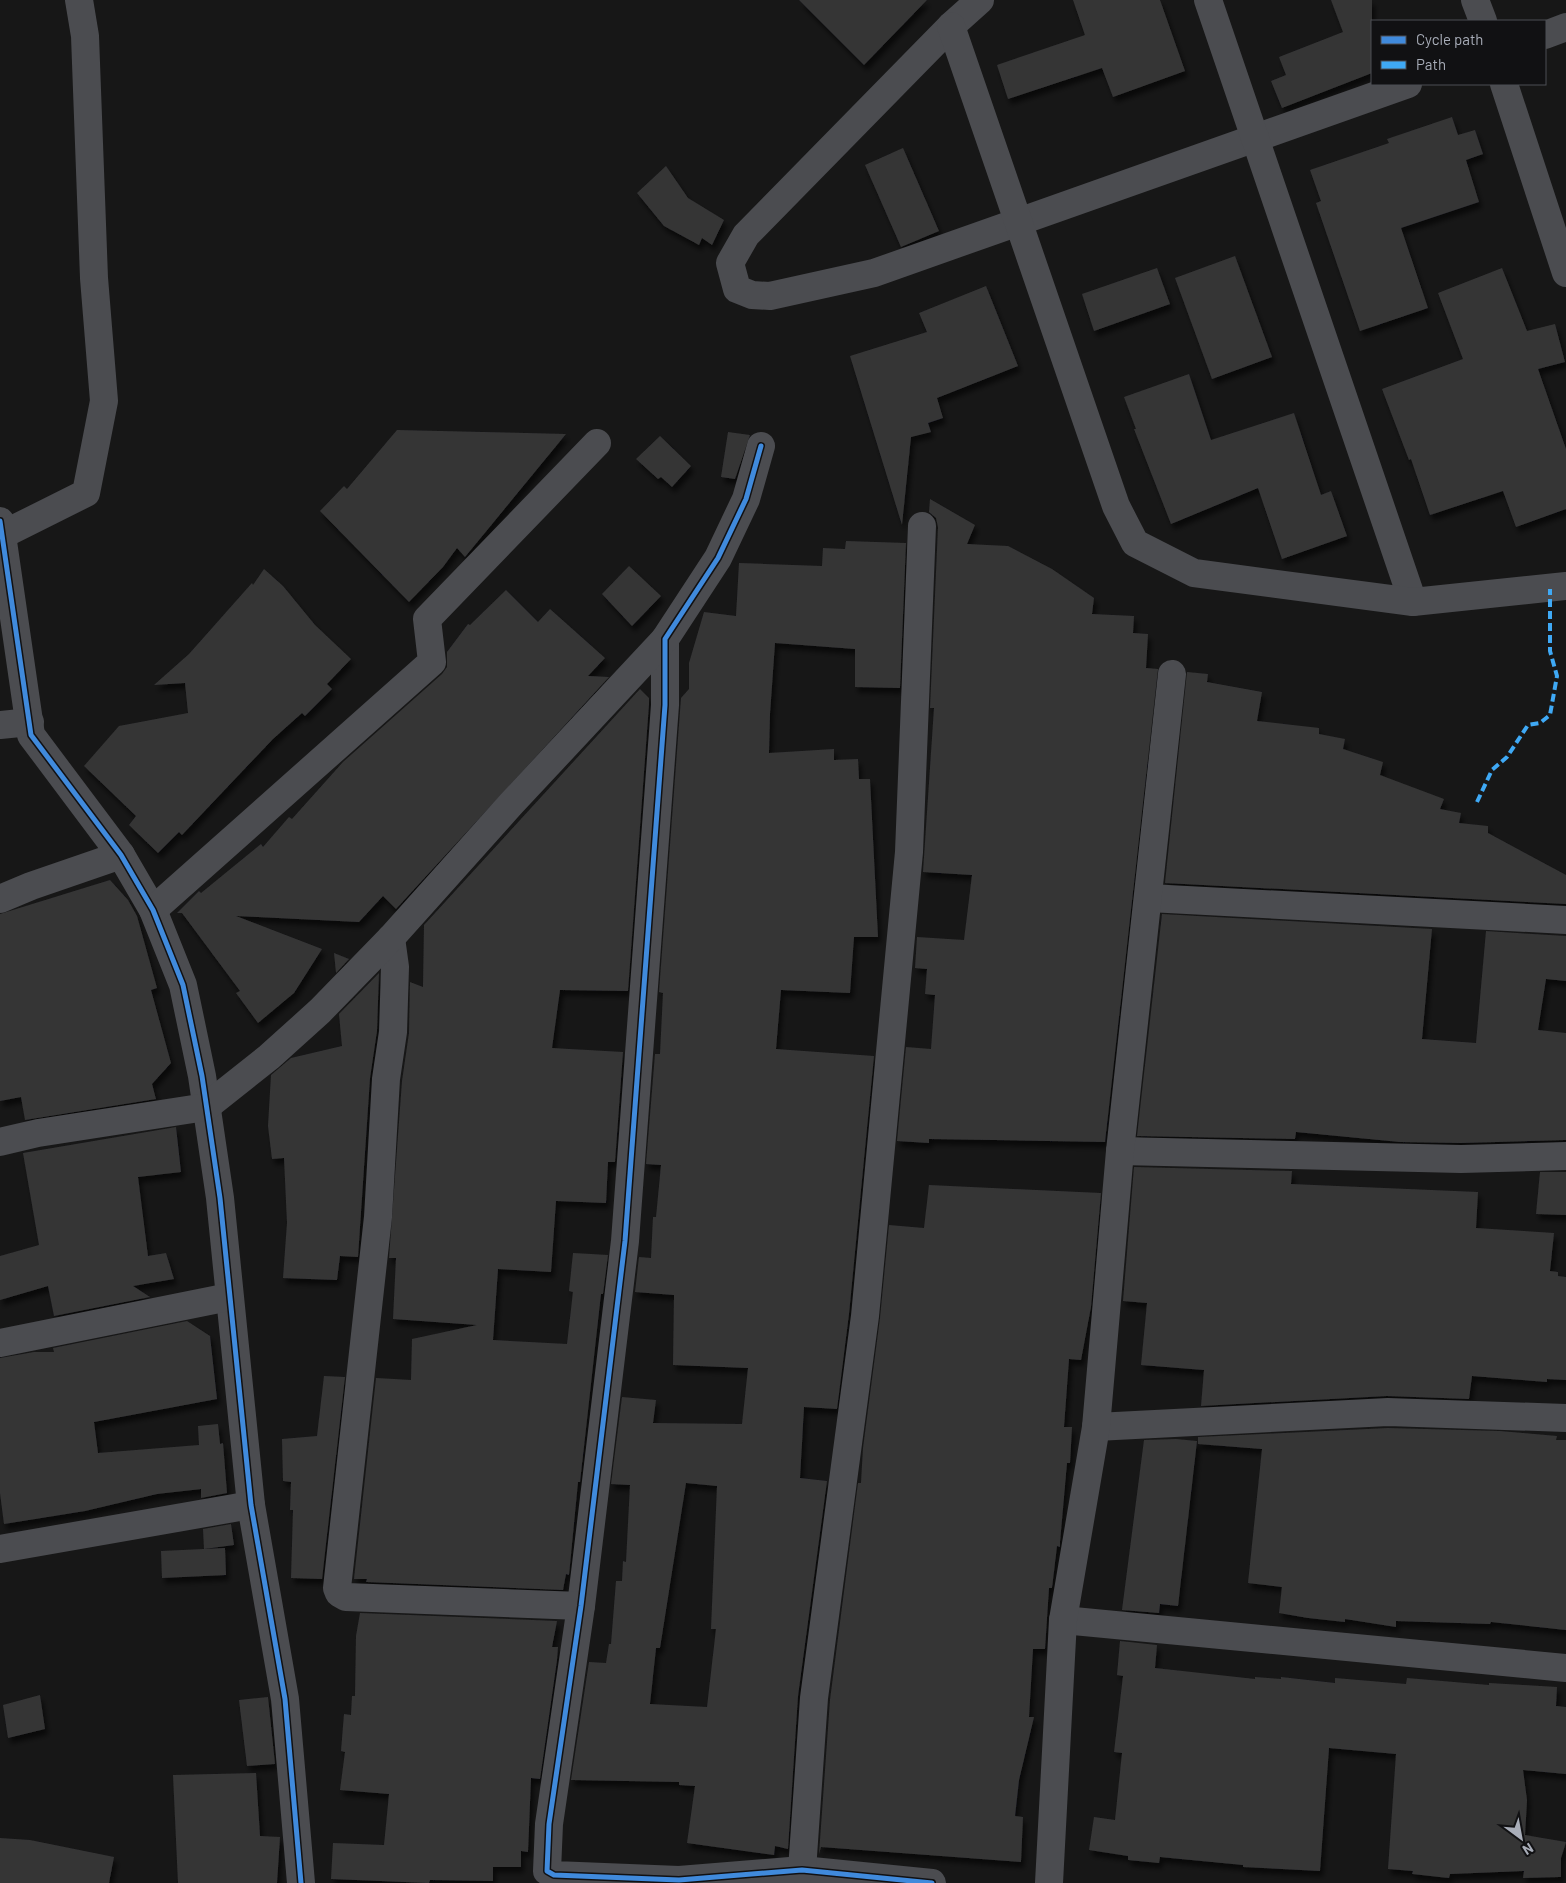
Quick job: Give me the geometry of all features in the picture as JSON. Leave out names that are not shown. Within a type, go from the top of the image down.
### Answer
[{"type":"street","points":[[79,0],[85,36],[94,278],[104,401],[86,493],[1,531],[31,735],[121,855],[154,910],[183,985],[206,1108],[220,1198],[229,1298],[237,1350],[251,1505],[285,1700],[300,1883]]},
{"type":"street","points":[[980,0],[951,26],[746,235],[730,263],[737,289],[752,295],[770,296],[874,273],[1405,85]]},
{"type":"street","points":[[1208,0],[1413,602]]},
{"type":"street","points":[[1475,0],[1482,20]]},
{"type":"street","points":[[951,26],[1116,506],[1135,543],[1194,573],[1413,602],[1566,586]]},
{"type":"street","points":[[1546,34],[1566,27]]},
{"type":"street","points":[[1504,85],[1566,272]]},
{"type":"street","points":[[154,910],[432,662],[427,619],[596,444]]},
{"type":"street","points":[[0,1142],[56,1130],[206,1108],[269,1057],[320,1011],[391,938],[510,804],[665,639],[718,558],[746,499],[761,446]]},
{"type":"street","points":[[802,1870],[814,1698],[865,1316],[908,861],[922,526]]},
{"type":"street","points":[[665,639],[665,704],[635,1133],[609,1387],[581,1606],[549,1824],[547,1871],[554,1876],[679,1881],[802,1870],[932,1883]]},
{"type":"street","points":[[1049,1883],[1064,1620],[1096,1427],[1120,1151],[1172,674]]},
{"type":"street","points":[[0,725],[30,722]]},
{"type":"street","points":[[0,899],[31,886],[121,855]]},
{"type":"street","points":[[1149,898],[1566,920]]},
{"type":"street","points":[[391,938],[395,967],[393,1032],[386,1079],[378,1217],[337,1588],[339,1594],[346,1597],[581,1606]]},
{"type":"street","points":[[1120,1151],[1461,1159],[1566,1156]]},
{"type":"street","points":[[0,1343],[229,1298]]},
{"type":"street","points":[[1096,1427],[1388,1412],[1566,1418]]},
{"type":"street","points":[[0,1549],[251,1505]]},
{"type":"street","points":[[1064,1620],[1566,1668]]},
{"type":"building","points":[[799,0],[927,0],[864,65]]},
{"type":"building","points":[[1073,0],[1160,0],[1185,71],[1113,97],[1102,68],[1008,99],[997,65],[1085,35]]},
{"type":"building","points":[[1331,0],[1372,0],[1371,73],[1282,108],[1271,81],[1286,75],[1279,57],[1343,32]]},
{"type":"building","points":[[1452,117],[1458,135],[1475,130],[1483,154],[1466,160],[1479,202],[1401,228],[1428,308],[1360,331],[1316,203],[1321,201],[1310,170],[1389,143],[1387,139]]},
{"type":"building","points":[[903,148],[939,231],[901,247],[865,165]]},
{"type":"building","points":[[666,166],[688,198],[724,220],[712,245],[702,238],[699,245],[664,226],[637,193]]},
{"type":"building","points":[[1235,256],[1272,357],[1212,379],[1175,278]]},
{"type":"building","points":[[1157,268],[1170,304],[1094,331],[1082,294]]},
{"type":"building","points":[[1502,268],[1527,331],[1555,324],[1565,362],[1538,369],[1566,449],[1566,509],[1516,527],[1503,491],[1430,515],[1411,459],[1409,460],[1382,389],[1463,359],[1438,293]]},
{"type":"building","points":[[986,286],[1018,366],[937,398],[943,418],[928,423],[931,432],[911,437],[902,525],[850,356],[927,332],[919,313]]},
{"type":"building","points":[[1189,374],[1211,440],[1294,413],[1321,495],[1331,491],[1347,536],[1282,559],[1258,488],[1171,524],[1134,429],[1136,429],[1124,397]]},
{"type":"building","points":[[397,430],[566,434],[465,557],[457,548],[443,567],[409,602],[320,511],[344,486],[347,489]]},
{"type":"building","points":[[728,432],[750,435],[735,479],[721,477]]},
{"type":"building","points":[[660,436],[691,466],[672,487],[661,477],[658,479],[636,459]]},
{"type":"building","points":[[930,499],[975,525],[967,544],[1008,546],[1052,569],[1094,598],[1092,614],[1134,616],[1133,633],[1148,634],[1146,668],[1158,669],[1105,1142],[929,1139],[929,1143],[897,1141],[906,1047],[931,1049],[935,995],[925,994],[927,969],[915,968],[917,937],[964,940],[972,875],[923,872],[934,708],[930,708],[938,527],[936,518],[929,512]]},
{"type":"building","points":[[846,541],[906,543],[900,688],[855,687],[855,649],[775,643],[770,714],[769,753],[834,749],[834,760],[858,759],[859,779],[870,779],[878,937],[854,937],[850,993],[781,990],[776,1049],[874,1056],[849,1314],[837,1409],[804,1407],[800,1478],[827,1481],[798,1696],[788,1849],[775,1846],[774,1855],[687,1843],[695,1786],[679,1785],[679,1782],[571,1780],[589,1662],[606,1663],[609,1644],[611,1644],[616,1581],[622,1581],[623,1561],[626,1562],[630,1485],[611,1484],[622,1397],[656,1400],[653,1423],[742,1424],[748,1368],[673,1365],[674,1295],[635,1292],[639,1257],[651,1258],[653,1217],[656,1217],[661,1165],[646,1164],[655,1054],[660,1054],[663,993],[659,992],[681,698],[689,689],[689,663],[704,612],[736,616],[739,563],[822,566],[823,548],[845,549]],"holes":[[[686,1483],[717,1486],[711,1629],[716,1629],[707,1707],[650,1704],[656,1648],[660,1648]]]},
{"type":"building","points":[[629,566],[661,596],[632,626],[602,594]]},
{"type":"building","points":[[264,569],[283,586],[315,625],[351,659],[327,684],[332,689],[305,716],[302,713],[273,739],[182,835],[179,832],[158,853],[129,825],[136,816],[84,766],[119,726],[188,713],[185,683],[154,685],[189,654],[252,583],[253,585]]},
{"type":"building","points":[[506,590],[538,622],[550,609],[605,658],[588,676],[609,677],[396,909],[383,896],[359,922],[236,916],[322,949],[294,993],[258,1023],[236,993],[240,991],[182,913],[177,913],[199,891],[201,893],[261,844],[263,847],[289,817],[292,819],[343,762],[442,674],[447,667],[447,652],[468,624],[470,625]]},
{"type":"building","points":[[1187,672],[1208,674],[1207,682],[1262,692],[1257,721],[1319,728],[1319,734],[1345,739],[1343,749],[1383,762],[1380,775],[1444,799],[1440,809],[1461,813],[1459,823],[1488,826],[1488,833],[1566,875],[1566,904],[1165,883]]},
{"type":"building","points":[[640,689],[649,698],[649,704],[628,991],[560,990],[552,1048],[623,1052],[615,1162],[608,1162],[606,1203],[556,1201],[551,1272],[498,1269],[493,1340],[567,1344],[573,1292],[569,1291],[573,1253],[608,1255],[603,1294],[601,1294],[580,1482],[578,1482],[569,1575],[566,1574],[563,1590],[366,1582],[367,1579],[354,1579],[376,1378],[411,1380],[412,1339],[477,1325],[393,1319],[396,1258],[389,1258],[402,1081],[409,1033],[410,982],[423,987],[424,925]]},
{"type":"building","points":[[110,880],[128,900],[137,916],[157,988],[151,990],[171,1063],[152,1084],[156,1099],[25,1120],[21,1097],[0,1101],[0,914]]},
{"type":"building","points":[[1162,914],[1432,929],[1422,1039],[1476,1043],[1486,931],[1566,936],[1566,981],[1546,979],[1538,1030],[1566,1033],[1566,1140],[1461,1143],[1400,1142],[1296,1132],[1295,1139],[1137,1136]]},
{"type":"building","points":[[334,953],[349,959],[336,973]]},
{"type":"building","points":[[379,973],[377,1031],[370,1078],[358,1257],[340,1256],[337,1280],[283,1278],[287,1223],[284,1158],[272,1159],[268,1126],[271,1075],[291,1058],[342,1046],[339,1014]]},
{"type":"building","points":[[176,1127],[181,1172],[138,1177],[148,1256],[166,1253],[174,1279],[133,1286],[150,1297],[54,1316],[48,1286],[0,1300],[0,1256],[39,1245],[23,1153]]},
{"type":"building","points":[[1134,1167],[1292,1171],[1291,1184],[1478,1192],[1476,1228],[1554,1233],[1550,1271],[1558,1272],[1558,1276],[1566,1277],[1566,1380],[1547,1379],[1547,1382],[1472,1376],[1469,1399],[1387,1396],[1201,1406],[1204,1370],[1141,1365],[1147,1303],[1123,1301]]},
{"type":"building","points":[[1540,1172],[1566,1172],[1566,1215],[1536,1214]]},
{"type":"building","points":[[929,1185],[1101,1193],[1091,1307],[1081,1360],[1069,1359],[1064,1427],[1072,1427],[1070,1463],[1067,1463],[1060,1547],[1057,1546],[1052,1588],[1049,1588],[1045,1649],[1033,1649],[1029,1717],[1034,1717],[1019,1780],[1015,1816],[1023,1817],[1021,1862],[821,1847],[819,1854],[830,1700],[858,1483],[861,1483],[863,1448],[880,1318],[889,1225],[924,1228]]},
{"type":"building","points":[[187,1321],[210,1336],[217,1399],[94,1422],[98,1453],[199,1445],[198,1426],[218,1424],[220,1444],[223,1443],[227,1493],[201,1498],[201,1489],[157,1494],[85,1511],[4,1524],[0,1493],[0,1358],[34,1352],[54,1352],[53,1348]]},
{"type":"building","points":[[324,1376],[345,1377],[322,1579],[291,1578],[293,1510],[290,1510],[291,1482],[283,1481],[282,1439],[317,1436]]},
{"type":"building","points":[[1388,1428],[1500,1431],[1557,1436],[1556,1440],[1566,1440],[1566,1630],[1491,1622],[1490,1624],[1396,1621],[1396,1627],[1345,1619],[1345,1622],[1308,1618],[1279,1613],[1282,1587],[1248,1583],[1262,1449],[1198,1444],[1198,1437]]},
{"type":"building","points":[[1176,1439],[1197,1441],[1178,1606],[1160,1604],[1159,1613],[1122,1610],[1144,1440]]},
{"type":"building","points":[[231,1524],[234,1545],[204,1549],[203,1529]]},
{"type":"building","points":[[225,1548],[226,1575],[162,1578],[161,1551]]},
{"type":"building","points":[[360,1613],[557,1621],[552,1647],[558,1647],[557,1660],[540,1779],[531,1778],[528,1852],[521,1851],[521,1867],[493,1867],[493,1881],[430,1880],[429,1883],[331,1879],[333,1843],[384,1845],[389,1794],[340,1790],[345,1752],[341,1751],[344,1714],[351,1715],[352,1696],[355,1696],[356,1636]]},
{"type":"building","points":[[1120,1641],[1157,1645],[1155,1668],[1255,1679],[1255,1677],[1281,1679],[1281,1677],[1335,1683],[1335,1678],[1406,1684],[1407,1678],[1489,1685],[1489,1683],[1557,1687],[1556,1706],[1566,1707],[1566,1774],[1523,1770],[1527,1800],[1525,1835],[1566,1842],[1561,1858],[1561,1877],[1523,1878],[1524,1871],[1450,1874],[1449,1878],[1412,1874],[1413,1871],[1388,1869],[1396,1754],[1329,1748],[1320,1871],[1243,1867],[1243,1865],[1160,1857],[1159,1863],[1128,1860],[1128,1856],[1089,1850],[1094,1817],[1115,1820],[1122,1753],[1114,1752],[1123,1676],[1117,1675]]},
{"type":"building","points":[[40,1695],[45,1729],[8,1738],[3,1705]]},
{"type":"building","points":[[268,1697],[275,1764],[247,1766],[239,1700]]},
{"type":"building","points":[[256,1773],[260,1836],[280,1837],[277,1883],[178,1883],[173,1775]]},
{"type":"building","points":[[0,1838],[30,1840],[114,1857],[109,1883],[0,1883]]},
{"type":"marked path","points":[[1477,802],[1492,770],[1507,757],[1528,725],[1540,723],[1550,715],[1557,676],[1550,651],[1550,589]]},
{"type":"cycle path","points":[[761,446],[746,499],[718,558],[665,639],[665,705],[625,1241],[581,1606],[549,1824],[547,1871],[554,1875],[679,1880],[802,1870],[932,1883]]},
{"type":"cycle path","points":[[0,521],[31,735],[121,855],[153,910],[183,985],[202,1076],[220,1198],[251,1505],[285,1699],[301,1883]]}]
